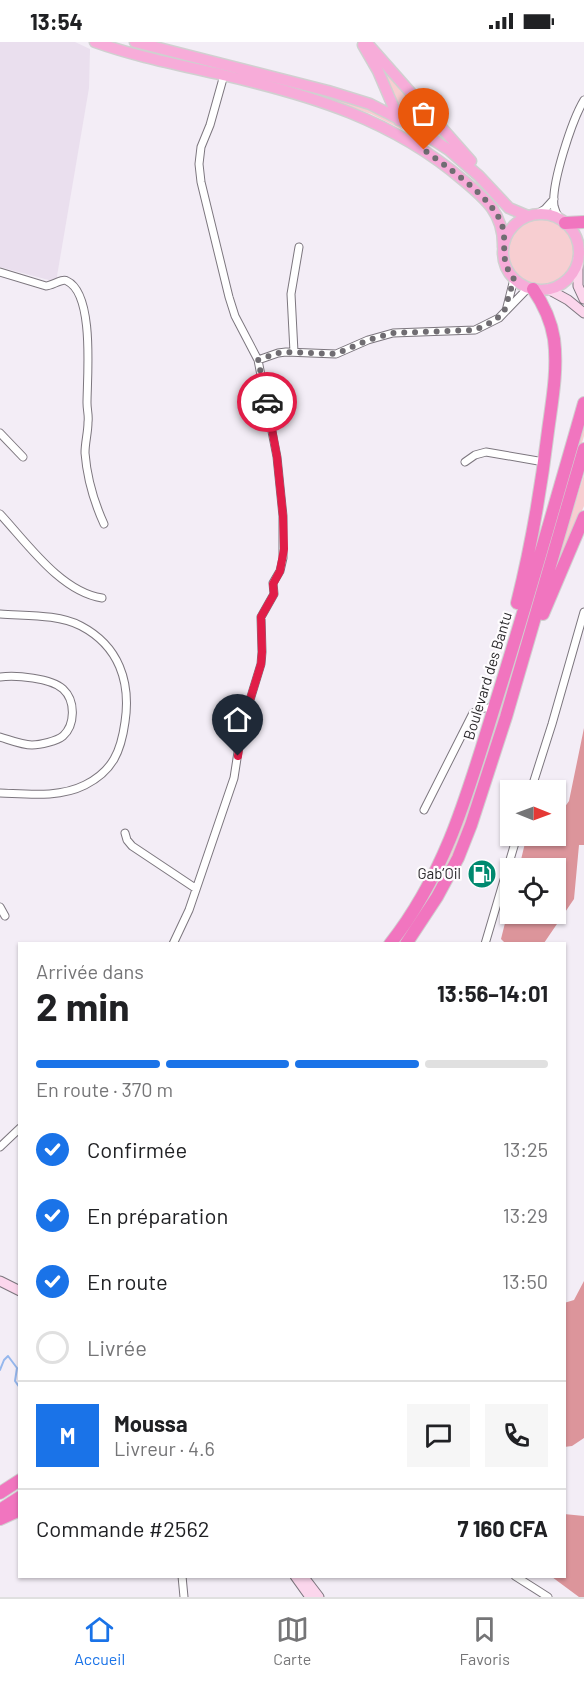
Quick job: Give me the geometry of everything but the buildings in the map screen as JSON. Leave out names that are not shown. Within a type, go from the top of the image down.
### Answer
[{"type":"highway","points":[[562,221],[584,222]]},
{"type":"highway","points":[[503,679],[534,528],[554,382],[555,354],[548,316],[542,302],[530,288]]},
{"type":"highway","name":"Boulevard des Bantu","points":[[391,942],[430,883],[452,837],[467,796],[584,403]]},
{"type":"highway","name":"Boulevard des Bantu","points":[[407,942],[437,897],[466,838],[506,717],[584,449]]},
{"type":"highway","points":[[506,717],[548,600],[584,517]]},
{"type":"highway","points":[[0,1493],[18,1480]]},
{"type":"highway","points":[[0,1500],[18,1489]]},
{"type":"highway","points":[[0,1510],[18,1498]]},
{"type":"highway","points":[[0,1519],[18,1511]]},
{"type":"main road","points":[[95,42],[135,55],[224,75],[327,103],[368,118],[416,144],[485,200],[497,215],[502,226],[506,266],[514,279],[530,288],[548,289],[561,284],[576,267],[578,242],[573,231],[562,221],[549,215],[533,215],[509,208],[449,150],[398,118],[369,104],[339,94],[135,42]]},
{"type":"main road","points":[[364,42],[398,118],[414,138],[448,163],[457,175]]},
{"type":"main road","points":[[364,42],[479,170],[499,197]]},
{"type":"main road","points":[[504,247],[510,230],[518,222],[533,215]]},
{"type":"street","points":[[174,942],[189,910],[234,778],[242,726],[261,664],[261,617],[274,594],[273,584],[280,571],[284,549],[277,457],[258,360],[242,330],[229,297],[199,172],[201,147],[210,125],[224,75]]},
{"type":"street","points":[[562,221],[554,208],[554,199],[568,136],[584,100]]},
{"type":"street","points":[[533,215],[545,209],[554,199]]},
{"type":"street","points":[[294,352],[291,294],[299,247]]},
{"type":"street","points":[[578,259],[578,286],[584,299]]},
{"type":"street","points":[[0,272],[46,286],[53,286],[63,280],[67,281],[79,295],[84,309],[89,385],[87,405],[89,419],[85,440],[86,462],[92,490],[104,524]]},
{"type":"street","points":[[506,309],[514,279]]},
{"type":"street","points":[[258,360],[278,353],[336,354],[368,340],[393,333],[475,330],[494,321],[530,288]]},
{"type":"street","points":[[548,289],[568,300],[584,313]]},
{"type":"street","points":[[0,433],[23,457]]},
{"type":"street","points":[[465,462],[475,455],[486,452],[544,462]]},
{"type":"street","points":[[0,514],[57,576],[83,594],[102,598]]},
{"type":"street","points":[[534,780],[584,612]]},
{"type":"street","points":[[0,614],[60,619],[90,631],[106,646],[118,662],[128,694],[122,743],[114,761],[103,772],[86,784],[65,792],[41,795],[0,793]]},
{"type":"street","points":[[0,677],[13,675],[39,679],[63,689],[73,706],[70,727],[61,738],[32,745],[0,737]]},
{"type":"street","points":[[424,810],[473,714],[483,708],[494,708]]},
{"type":"street","points":[[125,833],[126,840],[132,846],[195,888]]},
{"type":"street","points":[[486,942],[514,846]]},
{"type":"street","points":[[0,907],[5,916]]},
{"type":"street","points":[[0,1147],[18,1130]]},
{"type":"street","points":[[0,1281],[18,1290]]},
{"type":"street","points":[[182,1578],[184,1597]]},
{"type":"street","points":[[296,1578],[310,1597]]},
{"type":"street","points":[[305,1578],[319,1597]]},
{"type":"street","points":[[518,1578],[548,1597]]},
{"type":"shaded area","points":[[0,42],[75,42],[90,49],[89,88],[56,282],[0,267]]},
{"type":"shaded area","points":[[376,57],[451,146],[401,112]]},
{"type":"shaded area","points":[[326,95],[380,113],[390,118],[403,130],[371,114],[325,98]]},
{"type":"shaded area","points":[[541,219],[553,222],[564,229],[571,240],[574,252],[571,264],[564,275],[553,282],[541,285],[529,282],[518,275],[511,264],[508,252],[511,240],[518,229],[529,222]]},
{"type":"shaded area","points":[[584,418],[584,436],[471,815],[446,872],[402,942],[398,942],[432,888]]},
{"type":"shaded area","points":[[584,475],[584,506],[548,589]]},
{"type":"shaded area","points":[[584,728],[584,845],[579,845],[574,899],[566,911],[566,858],[521,858],[524,846],[566,846],[566,805],[569,801]]},
{"type":"shaded area","points":[[505,924],[557,924],[545,942],[504,942],[501,939]]},
{"type":"shaded area","points":[[584,1281],[584,1438],[572,1446],[566,1447],[566,1302],[574,1300]]},
{"type":"shaded area","points":[[566,1514],[584,1516],[584,1597],[579,1597],[553,1578],[566,1578]]},
{"type":"waterway","points":[[0,1370],[8,1356],[17,1368],[15,1381],[18,1385]]},
{"type":"way so far","points":[[267,402],[258,360],[268,356],[286,352],[336,354],[368,340],[393,333],[475,330],[494,321],[506,309],[514,279],[504,261],[504,238],[500,221],[485,200],[424,150]]},
{"type":"place","name":"Gab’Oil","points":[[482,874]]},
{"type":"route","points":[[238,756],[242,726],[261,664],[261,617],[274,594],[273,584],[280,571],[284,549],[277,457],[267,402]]}]
